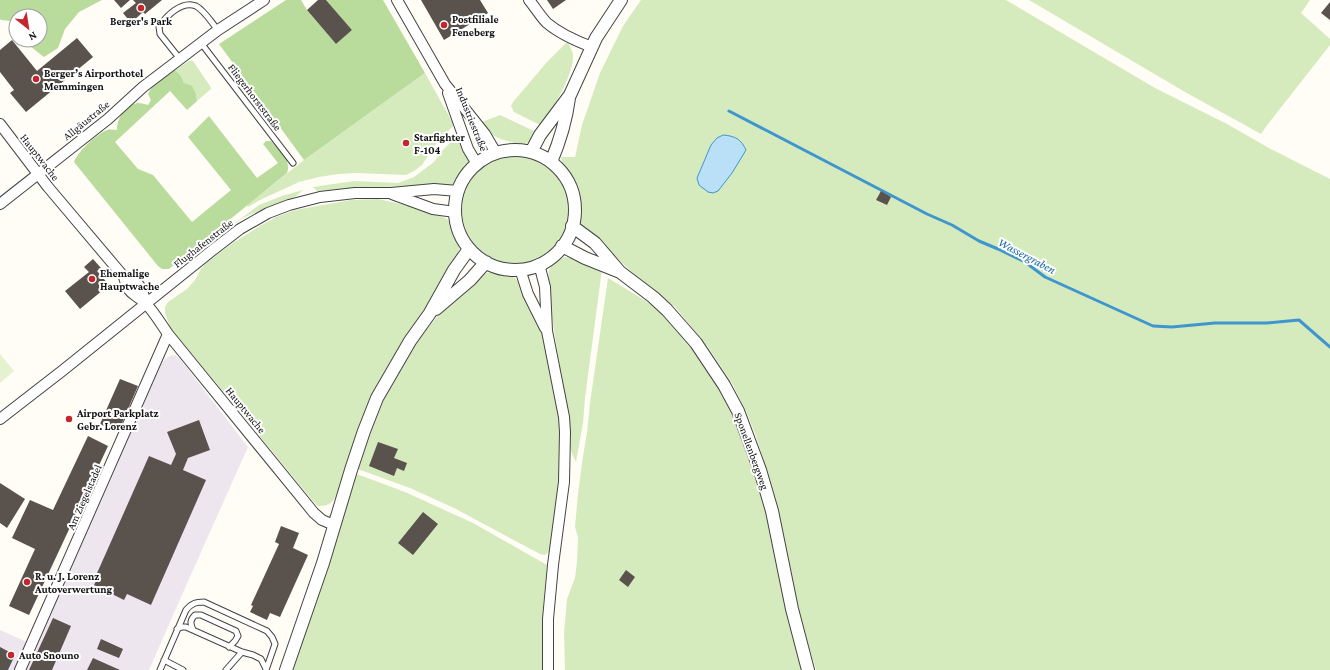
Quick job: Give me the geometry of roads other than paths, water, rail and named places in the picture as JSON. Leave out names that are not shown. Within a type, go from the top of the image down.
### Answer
[{"type":"street","name":"Allgäustraße","points":[[0,204],[108,119],[143,87],[218,30],[264,0]]},
{"type":"street","name":"Industriestraße","points":[[397,0],[445,84],[485,134],[496,153]]},
{"type":"street","points":[[529,0],[546,22],[567,37],[592,47]]},
{"type":"street","points":[[531,152],[540,135],[570,95],[596,38],[621,0]]},
{"type":"street","name":"Industriestraße","points":[[445,84],[468,149],[477,164]]},
{"type":"street","points":[[551,162],[566,118],[570,95]]},
{"type":"street","name":"Hauptwache","points":[[0,124],[38,173],[124,276],[126,286],[130,293],[146,303],[168,334],[314,513],[322,520],[334,525]]},
{"type":"street","points":[[516,150],[531,152],[551,162],[564,176],[570,186],[573,198],[574,214],[572,226],[562,246],[552,256],[539,264],[520,269],[506,269],[494,266],[469,249],[461,236],[455,212],[458,191],[468,172],[477,164],[496,153],[516,150]]},
{"type":"street","name":"Flughafenstraße","points":[[0,419],[240,229],[268,213],[320,197],[355,193],[391,193],[434,190],[458,191]]},
{"type":"street","name":"Flughafenstraße","points":[[391,193],[433,209],[455,212]]},
{"type":"street","name":"Sponellenbergweg","points":[[572,226],[595,243],[620,272],[653,297],[696,343],[724,385],[738,411],[760,470],[772,511],[792,609],[808,670]]},
{"type":"street","name":"Sponellenbergweg","points":[[562,246],[620,272]]},
{"type":"street","points":[[286,670],[315,590],[364,431],[378,398],[410,341],[430,313],[454,270],[469,249]]},
{"type":"street","points":[[430,313],[470,280],[486,262]]},
{"type":"street","points":[[539,264],[545,287],[547,331],[564,417],[565,451],[564,482],[548,619],[548,670]]},
{"type":"street","points":[[520,269],[528,294],[547,331]]},
{"type":"street","name":"Am Ziegelstadel","points":[[20,670],[168,334]]},
{"type":"lane","points":[[180,59],[160,34],[159,27],[163,20],[176,9],[184,3],[192,3],[198,6],[218,30]]},
{"type":"lane","name":"Fliegerhorststraße","points":[[201,43],[293,163]]},
{"type":"lane","points":[[160,670],[186,610],[190,605],[197,602],[204,602],[267,631],[275,644],[266,669]]},
{"type":"lane","points":[[193,630],[190,623],[192,618],[195,615],[201,615],[236,631],[238,636],[229,647]]},
{"type":"lane","points":[[177,629],[182,626],[229,647],[253,655],[261,659],[266,669]]},
{"type":"lane","points":[[226,670],[242,652]]},
{"type":"lane","points":[[164,660],[183,670]]},
{"type":"water","points":[[723,135],[731,136],[737,139],[742,143],[746,150],[732,173],[718,191],[713,193],[708,192],[699,185],[697,178],[711,145],[717,138]]},
{"type":"waterway","name":"Wassergraben","points":[[729,111],[927,214],[952,225],[979,241],[1025,262],[1045,277],[1153,326],[1172,327],[1215,323],[1267,323],[1299,320],[1330,347]]},
{"type":"place","name":"Berger's Park","points":[[141,8]]},
{"type":"place","name":"Postfiliale Feneberg","points":[[444,25]]},
{"type":"place","name":"Berger’s Airporthotel Memmingen","points":[[36,79]]},
{"type":"place","name":"Starfighter F-104","points":[[406,143]]},
{"type":"place","name":"Ehemalige Hauptwache","points":[[92,279]]},
{"type":"place","name":"Airport Parkplatz Gebr. Lorenz","points":[[69,419]]},
{"type":"place","name":"R. u. J. Lorenz Autoverwertung","points":[[27,582]]},
{"type":"place","name":"Auto Snouno","points":[[11,655]]}]
